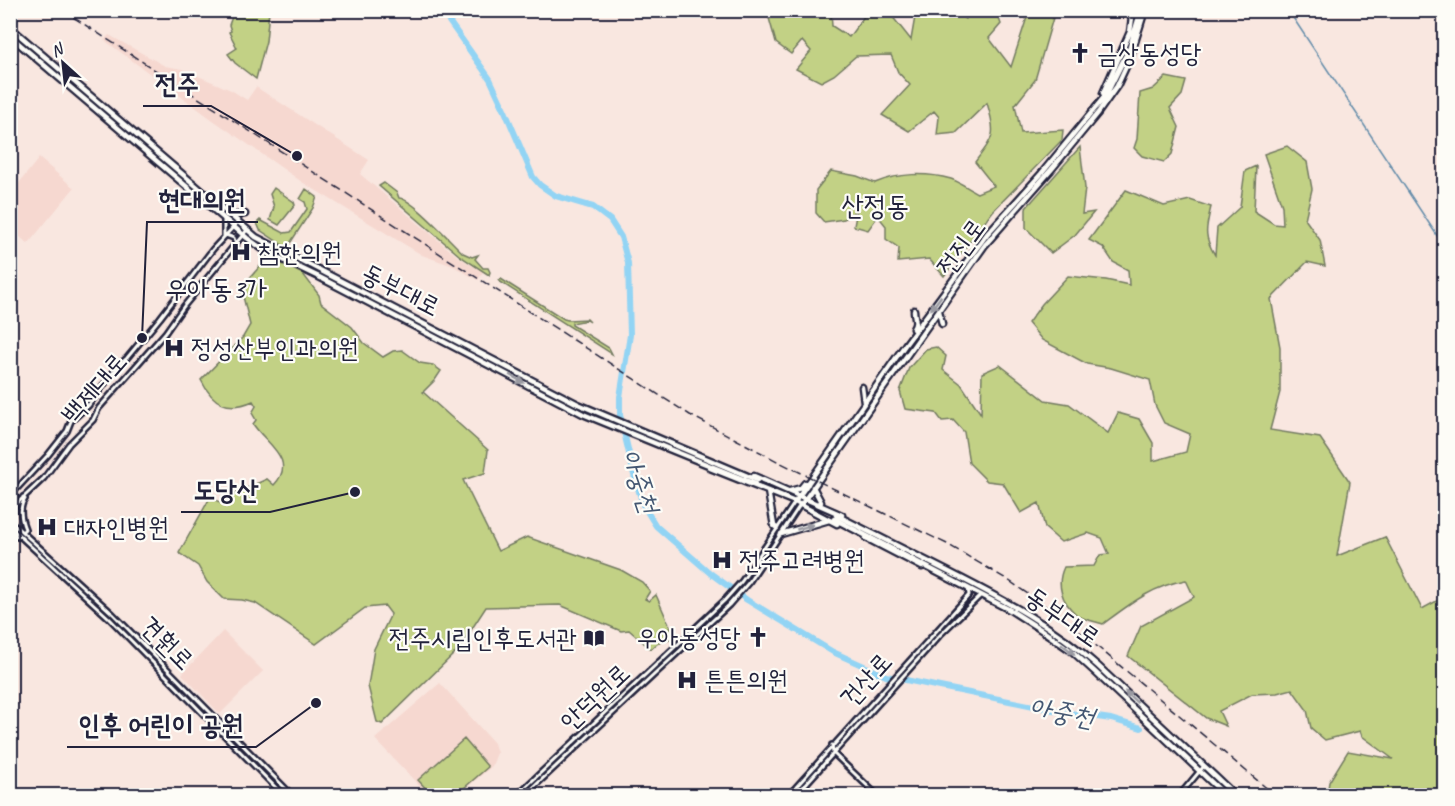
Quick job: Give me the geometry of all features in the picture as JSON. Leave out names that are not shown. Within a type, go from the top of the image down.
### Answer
[{"type":"main road","points":[[1106,95],[1103,93],[1130,32],[1133,10]]},
{"type":"main road","name":"전진로","points":[[811,486],[864,403],[987,234],[1041,174],[1106,95],[1130,47],[1143,10]]},
{"type":"main road","name":"전진로","points":[[798,503],[985,245],[1051,170],[1113,91],[1130,58],[1143,10]]},
{"type":"main road","name":"동부대로","points":[[10,27],[231,216],[243,235],[267,252],[445,341],[556,401],[759,489],[833,516],[961,577],[1025,611],[1076,646],[1202,768],[1226,795]]},
{"type":"main road","name":"동부대로","points":[[10,36],[224,218],[272,247],[578,404],[758,481]]},
{"type":"main road","points":[[231,216],[245,213]]},
{"type":"main road","points":[[914,310],[916,318],[913,329],[915,331]]},
{"type":"main road","points":[[939,311],[942,324]]},
{"type":"main road","points":[[862,387],[864,403]]},
{"type":"main road","name":"동부대로","points":[[698,461],[758,481]]},
{"type":"main road","points":[[758,481],[763,486],[759,489]]},
{"type":"main road","points":[[758,481],[820,505],[833,516]]},
{"type":"main road","points":[[788,492],[801,488],[805,483],[811,486],[821,502],[820,505]]},
{"type":"main road","points":[[768,491],[774,526],[777,528]]},
{"type":"main road","points":[[781,534],[833,516]]},
{"type":"main road","name":"동부대로","points":[[833,516],[1010,610],[1073,652],[1202,768],[1236,795]]},
{"type":"street","points":[[224,218],[225,236],[234,238],[236,244]]},
{"type":"street","name":"백제대로","points":[[10,501],[15,496],[12,493],[57,443],[78,413],[88,406],[118,366],[137,346],[236,224]]},
{"type":"street","name":"백제대로","points":[[10,510],[44,478],[69,444],[93,420],[99,408],[165,333],[247,230]]},
{"type":"street","points":[[222,266],[223,260]]},
{"type":"street","points":[[196,297],[197,291]]},
{"type":"street","points":[[10,535],[18,537],[25,529],[21,515],[22,502],[25,499],[23,497]]},
{"type":"street","points":[[777,528],[798,503]]},
{"type":"street","points":[[781,534],[798,503]]},
{"type":"street","name":"견훤로","points":[[10,521],[41,556],[109,618],[284,795]]},
{"type":"street","points":[[10,527],[21,534]]},
{"type":"street","name":"안덕원로","points":[[516,795],[724,601],[740,584],[777,528]]},
{"type":"street","name":"견훤로","points":[[21,534],[113,614],[293,795]]},
{"type":"street","name":"안덕원로","points":[[524,795],[729,605],[746,586],[781,534]]},
{"type":"street","name":"건산로","points":[[788,795],[885,685],[969,595],[968,588]]},
{"type":"street","name":"건산로","points":[[795,795],[903,675],[978,596],[982,595]]},
{"type":"street","points":[[832,745],[833,753],[878,795]]},
{"type":"street","points":[[1179,795],[1202,768]]},
{"type":"shaded area","points":[[109,35],[165,66],[182,69],[231,90],[247,100],[256,87],[369,160],[360,174],[457,256],[483,272],[478,280],[453,266],[422,255],[302,182],[104,40]]},
{"type":"shaded area","points":[[39,158],[74,188],[28,244],[11,229],[11,193]]},
{"type":"shaded area","points":[[223,631],[263,671],[220,714],[182,674]]},
{"type":"shaded area","points":[[440,683],[494,743],[497,753],[492,766],[458,795],[428,795],[375,739]]},
{"type":"green space","points":[[241,10],[269,11],[266,41],[256,79],[235,63],[228,54],[237,48],[229,32],[231,31],[229,25],[233,14]]},
{"type":"green space","points":[[767,11],[831,11],[832,26],[849,37],[865,15],[865,11],[888,11],[911,40],[916,11],[956,11],[965,19],[967,11],[996,11],[1001,24],[989,38],[1011,67],[1029,11],[1055,11],[1035,80],[1015,105],[1021,133],[1063,130],[1062,140],[993,211],[944,276],[929,259],[898,262],[899,248],[886,239],[886,226],[878,216],[868,230],[854,226],[857,210],[844,219],[824,222],[816,213],[816,190],[831,171],[857,176],[875,183],[903,175],[932,175],[954,180],[977,193],[994,186],[975,162],[992,135],[992,122],[987,103],[956,133],[937,135],[939,117],[934,111],[909,131],[882,115],[910,85],[898,72],[891,55],[856,56],[834,75],[821,82],[796,69],[811,51],[802,41],[791,54],[776,43]]},
{"type":"green space","points":[[1166,77],[1186,81],[1182,95],[1170,108],[1179,127],[1172,154],[1164,162],[1142,156],[1134,148],[1137,139],[1140,93],[1153,89]]},
{"type":"green space","points":[[1287,146],[1307,162],[1312,189],[1305,219],[1320,240],[1325,266],[1307,262],[1271,299],[1280,347],[1280,392],[1270,430],[1320,438],[1350,482],[1337,556],[1385,537],[1422,609],[1444,597],[1444,795],[1327,795],[1329,782],[1348,751],[1393,759],[1362,736],[1360,731],[1325,740],[1311,728],[1307,710],[1292,689],[1277,693],[1252,694],[1219,711],[1226,726],[1206,718],[1128,656],[1141,626],[1194,597],[1186,580],[1152,591],[1103,624],[1079,616],[1067,604],[1061,592],[1062,573],[1064,567],[1094,566],[1100,555],[1109,554],[1102,538],[1088,533],[1061,542],[1045,528],[1039,503],[1021,513],[1003,483],[987,481],[969,463],[964,432],[953,420],[942,421],[936,413],[905,409],[900,391],[909,368],[926,349],[936,347],[946,356],[943,370],[961,384],[981,414],[982,373],[1000,365],[1045,400],[1069,404],[1108,433],[1118,413],[1139,419],[1153,443],[1153,461],[1186,452],[1190,434],[1164,423],[1155,405],[1150,380],[1111,368],[1087,364],[1042,340],[1028,323],[1068,276],[1129,285],[1128,270],[1113,262],[1103,247],[1089,240],[1126,190],[1164,206],[1190,200],[1211,207],[1207,232],[1215,255],[1217,228],[1240,207],[1245,171],[1256,166],[1254,211],[1274,224],[1283,225],[1282,206],[1264,154]]},
{"type":"green space","points":[[1080,147],[1085,188],[1082,214],[1094,212],[1075,235],[1051,253],[1026,228],[1026,208]]},
{"type":"green space","points":[[384,183],[397,193],[399,198],[413,205],[463,253],[472,257],[478,255],[475,259],[483,268],[488,268],[489,275],[460,256],[379,186]]},
{"type":"green space","points":[[274,188],[295,205],[279,225],[270,220],[274,207],[270,194]]},
{"type":"green space","points":[[306,189],[317,197],[313,208],[287,248],[260,230],[257,223],[260,220],[284,233],[291,232],[307,209],[305,202],[300,199]]},
{"type":"green space","points":[[268,257],[303,274],[319,295],[321,303],[352,327],[364,343],[383,357],[393,351],[402,350],[420,363],[433,365],[441,371],[423,392],[488,450],[485,473],[463,480],[498,551],[527,537],[621,570],[642,582],[650,591],[645,599],[649,601],[656,595],[671,629],[669,640],[663,639],[651,649],[629,630],[621,631],[560,605],[486,607],[458,650],[382,724],[377,722],[368,686],[374,649],[391,614],[385,606],[365,608],[316,644],[255,603],[224,599],[207,582],[198,566],[179,553],[211,496],[220,503],[267,479],[274,485],[281,476],[283,468],[277,453],[253,424],[256,420],[252,413],[256,406],[253,401],[236,406],[222,404],[211,395],[201,380],[243,337],[250,325],[241,288]]},
{"type":"green space","points":[[501,279],[564,319],[587,319],[590,322],[587,320],[572,323],[572,325],[609,348],[612,354],[499,281]]},
{"type":"green space","points":[[464,739],[488,767],[456,795],[432,795],[418,780]]},
{"type":"waterway","name":"아중천","points":[[441,10],[490,79],[533,177],[556,196],[593,207],[610,220],[621,237],[628,263],[630,335],[620,397],[620,415],[643,505],[656,526],[710,573],[747,600],[833,652],[886,676],[1063,712],[1111,719],[1141,728]]},
{"type":"waterway","points":[[1288,10],[1444,246]]},
{"type":"tunnel","points":[[757,480],[785,492]]},
{"type":"tunnel","points":[[803,500],[836,515]]},
{"type":"tunnel","points":[[807,506],[834,519]]},
{"type":"railway","points":[[62,10],[690,415],[781,463],[947,544],[1008,580],[1069,623],[1276,796]]},
{"type":"place","name":"금상동성당","points":[[1080,53]]},
{"type":"place","name":"전주","points":[[297,156]]},
{"type":"place","name":"참한의원","points":[[241,252]]},
{"type":"place","name":"현대의원","points":[[142,338]]},
{"type":"place","name":"정성산부인과의원","points":[[174,348]]},
{"type":"place","name":"도당산","points":[[355,492]]},
{"type":"place","name":"대자인병원","points":[[47,527]]},
{"type":"place","name":"전주고려병원","points":[[722,560]]},
{"type":"place","name":"우아동성당","points":[[758,637]]},
{"type":"place","name":"전주시립인후도서관","points":[[594,638]]},
{"type":"place","name":"튼튼의원","points":[[687,680]]},
{"type":"place","name":"인후 어린이 공원","points":[[316,703]]},
{"type":"district","name":"산정동","points":[[875,205]]},
{"type":"district","name":"우아동3가","points":[[216,288]]}]
